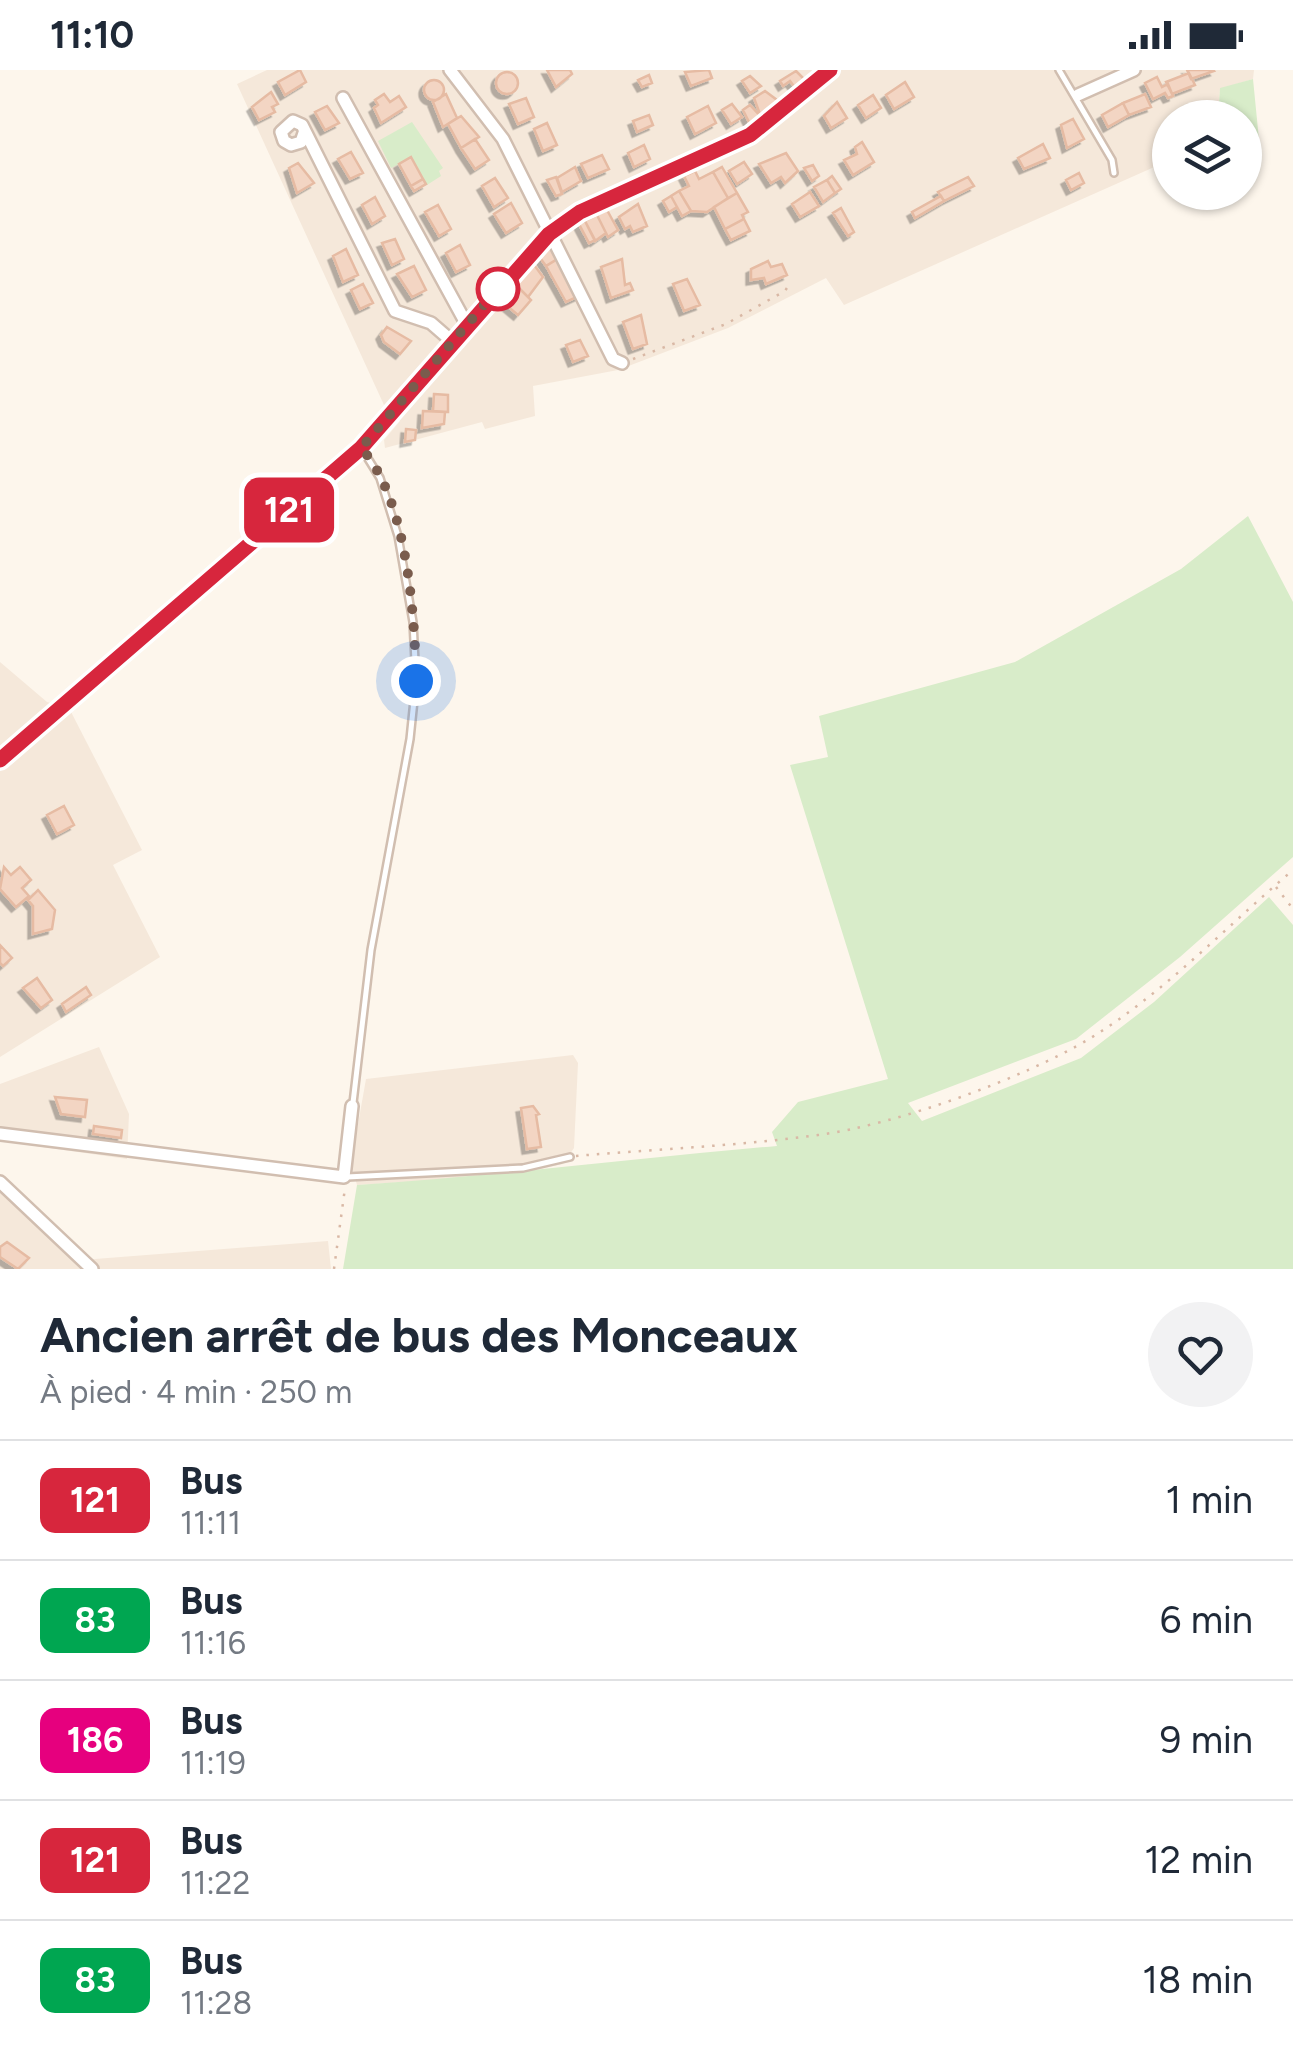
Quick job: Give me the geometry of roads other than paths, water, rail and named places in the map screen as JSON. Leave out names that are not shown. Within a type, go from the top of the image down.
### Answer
[{"type":"main road","points":[[0,760],[361,448],[549,234],[580,212],[750,135],[830,70]]},
{"type":"street","points":[[450,70],[504,140],[613,359],[622,363]]},
{"type":"street","points":[[1078,95],[1134,70]]},
{"type":"street","points":[[343,98],[467,325]]},
{"type":"street","points":[[304,134],[395,311],[431,324],[454,342]]},
{"type":"street","points":[[0,1134],[344,1177],[352,1106]]},
{"type":"street","points":[[0,1182],[92,1269]]},
{"type":"lane","points":[[1059,70],[1112,160],[1114,173]]},
{"type":"lane","points":[[352,1106],[371,950],[410,739],[416,681],[413,622],[398,536],[380,478],[361,448]]},
{"type":"lane","points":[[344,1177],[524,1168],[570,1157]]}]
